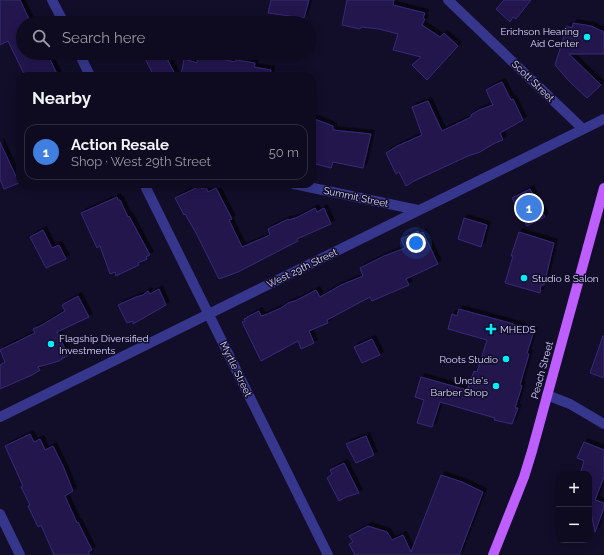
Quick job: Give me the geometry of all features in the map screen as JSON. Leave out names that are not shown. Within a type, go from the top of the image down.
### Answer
[{"type":"main road","name":"Peach Street","points":[[492,555],[524,477],[604,188]]},
{"type":"street","points":[[52,0],[60,16]]},
{"type":"street","name":"Scott Street","points":[[448,0],[582,129]]},
{"type":"street","points":[[82,60],[88,72]]},
{"type":"street","name":"West 29th Street","points":[[0,417],[604,119]]},
{"type":"street","name":"Myrtle Street","points":[[146,188],[328,555]]},
{"type":"street","name":"Summit Street","points":[[313,188],[418,210]]},
{"type":"street","points":[[547,395],[570,404],[604,424]]},
{"type":"street","points":[[0,514],[20,555]]},
{"type":"building","points":[[0,0],[20,0],[28,16],[16,16],[16,57],[8,41],[0,45]]},
{"type":"building","points":[[271,0],[309,0],[305,16],[290,16],[268,13]]},
{"type":"building","points":[[347,0],[394,0],[393,5],[425,13],[423,18],[425,19],[422,25],[440,37],[444,33],[458,46],[427,80],[412,65],[421,57],[393,50],[398,34],[379,29],[361,27],[360,29],[342,25]]},
{"type":"building","points":[[504,0],[531,0],[516,19],[513,17],[510,22],[496,9]]},
{"type":"building","points":[[573,23],[591,26],[604,32],[604,54],[569,54],[601,85],[587,98],[555,65],[567,26],[572,28]]},
{"type":"building","points":[[17,60],[50,60],[56,72],[23,72]]},
{"type":"building","points":[[146,60],[168,60],[174,72],[152,72]]},
{"type":"building","points":[[184,60],[197,63],[197,60],[226,60],[235,62],[236,60],[255,63],[254,67],[271,70],[271,72],[182,72]]},
{"type":"building","points":[[502,82],[511,100],[513,99],[523,120],[500,133],[503,140],[406,186],[399,172],[396,174],[386,153],[397,146],[422,135],[412,107],[428,101],[442,131],[471,117],[471,115],[479,110],[493,105],[486,90]]},
{"type":"building","points":[[316,120],[333,126],[333,130],[371,134],[363,168],[333,162],[331,168],[316,164]]},
{"type":"building","points":[[0,142],[16,177],[16,184],[4,189],[0,179]]},
{"type":"building","points":[[196,188],[206,188],[208,192],[216,188],[232,219],[229,220],[242,247],[270,235],[268,229],[288,219],[295,218],[294,219],[315,208],[317,212],[324,208],[331,224],[297,239],[298,241],[238,272],[219,279],[196,233],[175,198]]},
{"type":"building","points":[[530,189],[545,217],[527,226],[512,198]]},
{"type":"building","points":[[117,197],[150,255],[146,257],[147,259],[138,263],[139,265],[116,276],[115,272],[110,274],[100,246],[97,248],[81,213]]},
{"type":"building","points":[[464,218],[487,225],[481,247],[458,239]]},
{"type":"building","points":[[43,230],[52,248],[59,245],[66,259],[46,268],[30,237]]},
{"type":"building","points":[[418,231],[419,234],[423,232],[438,264],[406,279],[409,285],[372,301],[370,297],[327,320],[328,323],[309,331],[314,343],[301,349],[298,341],[261,361],[242,322],[245,321],[244,319],[259,311],[261,316],[265,315],[316,290],[320,297],[341,285],[363,276],[360,268],[384,256],[405,248],[401,239]]},
{"type":"building","points":[[519,232],[554,243],[544,285],[541,285],[540,293],[505,283],[513,256],[511,256]]},
{"type":"building","points":[[159,289],[166,305],[133,324],[133,321],[127,323],[118,305],[143,295],[148,291],[150,294]]},
{"type":"building","points":[[78,296],[89,317],[57,332],[68,355],[59,361],[38,367],[40,370],[32,375],[0,389],[0,365],[5,362],[0,350],[35,333],[33,329],[65,311],[62,305]]},
{"type":"building","points":[[459,309],[534,331],[527,353],[529,354],[520,385],[522,386],[515,408],[518,408],[512,424],[494,420],[495,418],[440,402],[432,427],[417,423],[424,400],[415,397],[421,377],[467,390],[474,371],[477,372],[487,340],[448,329],[452,314],[457,316]]},
{"type":"building","points":[[604,336],[604,378],[590,373]]},
{"type":"building","points":[[372,339],[380,355],[362,363],[354,347]]},
{"type":"building","points":[[30,434],[34,442],[40,439],[45,450],[53,446],[63,466],[73,491],[65,496],[77,523],[78,522],[92,550],[88,552],[90,555],[54,555],[41,525],[38,527],[28,506],[30,505],[21,487],[23,486],[5,446]]},
{"type":"building","points":[[366,436],[374,455],[356,463],[346,444]]},
{"type":"building","points":[[584,442],[604,450],[604,477],[595,500],[604,503],[604,508],[595,532],[592,518],[592,471],[581,471],[584,461],[577,458]]},
{"type":"building","points":[[344,463],[359,493],[339,501],[327,478],[332,474],[330,470]]},
{"type":"building","points":[[441,475],[462,482],[483,492],[459,555],[355,555],[349,544],[353,542],[349,536],[368,526],[387,532],[392,540],[403,535],[411,552]]},
{"type":"place","name":"Erichson Hearing Aid Center","points":[[587,37]]},
{"type":"place","name":"Action Resale","points":[[529,208]]},
{"type":"place","name":"Studio 8 Salon","points":[[524,278]]},
{"type":"place","name":"MHEDS","points":[[491,329]]},
{"type":"place","name":"Flagship Diversified Investments","points":[[51,344]]},
{"type":"place","name":"Roots Studio","points":[[506,359]]},
{"type":"place","name":"Uncle's Barber Shop","points":[[496,386]]}]
